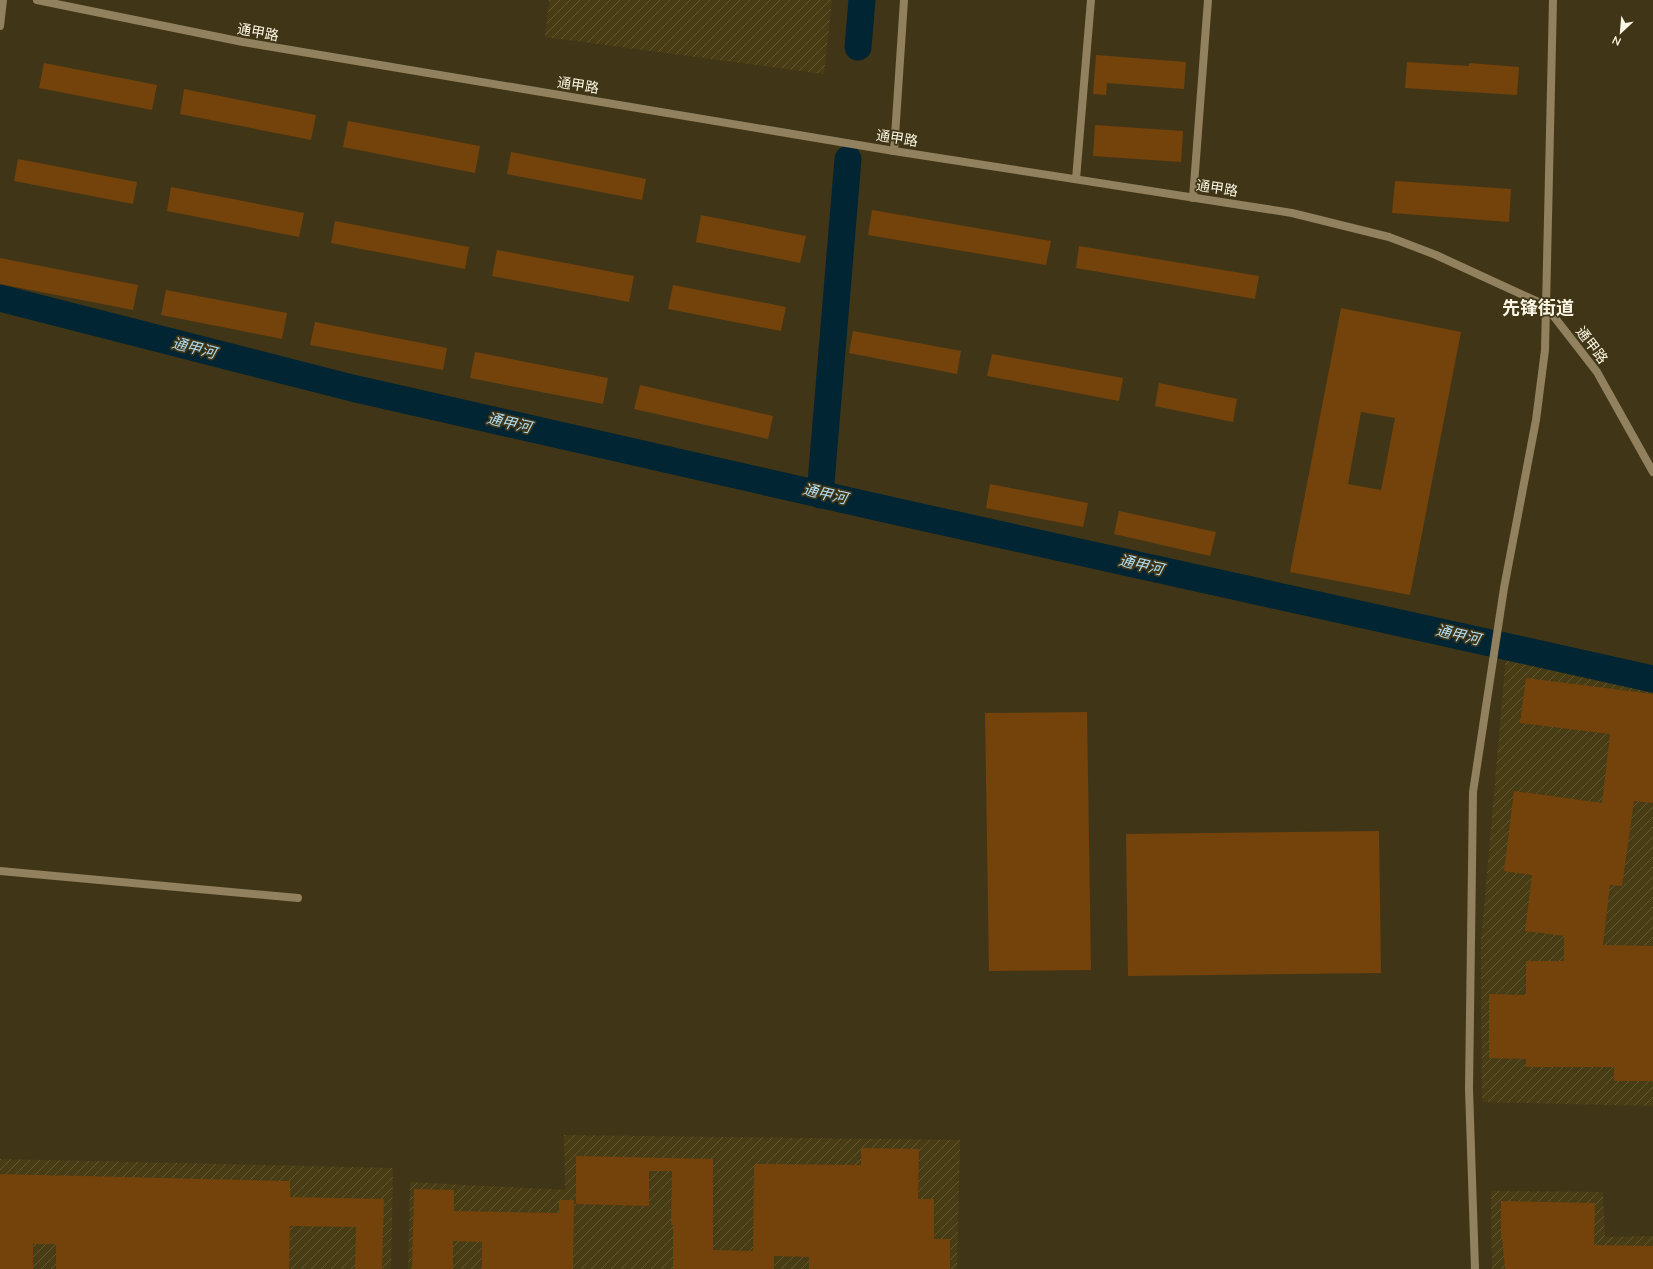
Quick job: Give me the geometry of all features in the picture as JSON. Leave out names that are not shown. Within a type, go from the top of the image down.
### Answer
[{"type":"street","points":[[0,26],[4,0]]},
{"type":"street","name":"通甲路","points":[[37,0],[242,42],[894,151],[1292,212],[1390,237],[1436,255],[1545,305],[1597,372],[1653,472]]},
{"type":"street","points":[[894,151],[904,0]]},
{"type":"street","points":[[1076,179],[1091,0]]},
{"type":"street","points":[[1193,198],[1208,0]]},
{"type":"street","points":[[1475,1269],[1469,1089],[1473,792],[1504,588],[1536,420],[1545,350],[1553,0]]},
{"type":"street","points":[[0,871],[298,898]]},
{"type":"shaded area","points":[[549,0],[832,0],[824,74],[545,37]]},
{"type":"shaded area","points":[[1506,656],[1653,686],[1653,1106],[1482,1102],[1481,942]]},
{"type":"shaded area","points":[[564,1135],[960,1140],[957,1269],[408,1269],[410,1182],[565,1190]]},
{"type":"shaded area","points":[[0,1159],[393,1168],[391,1269],[0,1269]]},
{"type":"shaded area","points":[[1491,1191],[1603,1192],[1605,1237],[1653,1236],[1653,1269],[1492,1269]]},
{"type":"building","points":[[1096,55],[1186,62],[1184,89],[1107,83],[1106,95],[1093,94]]},
{"type":"building","points":[[1407,62],[1469,66],[1469,63],[1519,67],[1517,95],[1405,88]]},
{"type":"building","points":[[44,63],[157,85],[152,110],[39,88]]},
{"type":"building","points":[[184,89],[316,115],[311,140],[180,114]]},
{"type":"building","points":[[348,121],[480,146],[475,173],[343,147]]},
{"type":"building","points":[[1095,125],[1183,131],[1181,162],[1093,156]]},
{"type":"building","points":[[511,152],[646,179],[642,200],[507,174]]},
{"type":"building","points":[[18,159],[137,182],[133,204],[14,181]]},
{"type":"building","points":[[1395,181],[1511,189],[1509,222],[1392,213]]},
{"type":"building","points":[[171,187],[304,213],[299,237],[167,211]]},
{"type":"building","points":[[872,210],[1051,241],[1046,265],[868,235]]},
{"type":"building","points":[[701,215],[806,236],[800,263],[696,242]]},
{"type":"building","points":[[335,221],[469,247],[465,269],[331,243]]},
{"type":"building","points":[[1079,246],[1259,276],[1255,299],[1076,268]]},
{"type":"building","points":[[497,250],[634,276],[629,302],[492,276]]},
{"type":"building","points":[[0,258],[138,285],[133,310],[0,284]]},
{"type":"building","points":[[673,285],[786,307],[781,331],[668,309]]},
{"type":"building","points":[[166,290],[287,313],[282,339],[161,315]]},
{"type":"building","points":[[1341,308],[1461,332],[1410,595],[1290,572]],"holes":[[[1361,412],[1395,418],[1381,490],[1348,484]]]},
{"type":"building","points":[[315,322],[447,348],[443,370],[310,345]]},
{"type":"building","points":[[853,331],[961,351],[957,374],[849,353]]},
{"type":"building","points":[[475,352],[608,378],[603,404],[470,378]]},
{"type":"building","points":[[992,354],[1123,378],[1119,401],[987,376]]},
{"type":"building","points":[[1159,383],[1237,399],[1233,422],[1155,406]]},
{"type":"building","points":[[640,385],[773,416],[768,439],[634,409]]},
{"type":"building","points":[[990,484],[1088,503],[1083,527],[986,508]]},
{"type":"building","points":[[1119,511],[1216,532],[1210,556],[1114,534]]},
{"type":"building","points":[[1526,678],[1653,694],[1653,803],[1634,801],[1622,886],[1610,885],[1603,945],[1653,946],[1653,1081],[1614,1081],[1614,1067],[1526,1067],[1526,1059],[1489,1058],[1489,994],[1526,995],[1526,961],[1564,961],[1564,936],[1525,931],[1532,875],[1504,871],[1514,791],[1602,803],[1610,734],[1520,723]]},
{"type":"building","points":[[1087,712],[1091,970],[989,971],[985,713]]},
{"type":"building","points":[[1379,831],[1381,973],[1128,976],[1126,834]]},
{"type":"building","points":[[861,1148],[919,1149],[918,1199],[934,1199],[934,1239],[950,1239],[950,1269],[809,1269],[809,1257],[774,1256],[774,1269],[673,1269],[673,1225],[671,1225],[672,1171],[649,1171],[649,1206],[576,1204],[576,1156],[713,1159],[713,1250],[753,1251],[754,1164],[861,1165]]},
{"type":"building","points":[[0,1174],[290,1181],[290,1197],[384,1199],[382,1269],[355,1269],[356,1227],[290,1226],[289,1269],[56,1269],[56,1244],[33,1244],[33,1269],[0,1269]]},
{"type":"building","points":[[414,1189],[454,1190],[454,1211],[559,1213],[559,1200],[574,1200],[573,1269],[482,1269],[482,1242],[453,1241],[453,1269],[412,1269]]},
{"type":"building","points":[[1501,1201],[1595,1203],[1594,1245],[1653,1246],[1653,1269],[1505,1269],[1501,1238]]},
{"type":"waterway","points":[[858,47],[862,0]]},
{"type":"waterway","points":[[820,495],[848,159]]},
{"type":"waterway","name":"通甲河","points":[[0,298],[352,388],[894,511],[1653,679]]},
{"type":"district","name":"先锋街道","points":[[1538,308]]}]
